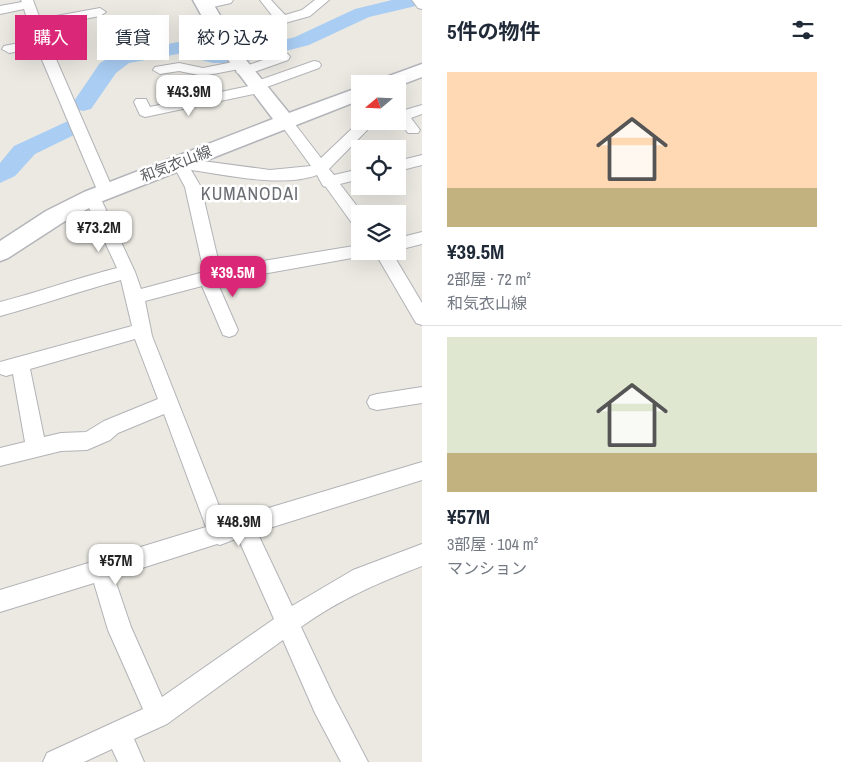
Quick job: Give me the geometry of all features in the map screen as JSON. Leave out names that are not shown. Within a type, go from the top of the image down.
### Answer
[{"type":"main road","name":"和気衣山線","points":[[0,252],[54,217],[99,194],[351,97]]},
{"type":"street","points":[[209,15],[203,2],[227,0]]},
{"type":"street","points":[[287,19],[313,10],[323,0]]},
{"type":"street","points":[[418,0],[422,5]]},
{"type":"street","points":[[265,1],[278,15]]},
{"type":"street","points":[[0,10],[28,3],[32,15]]},
{"type":"street","points":[[84,15],[100,12]]},
{"type":"street","points":[[9,49],[15,48]]},
{"type":"street","points":[[48,60],[99,194],[135,297],[142,330],[168,404],[220,535]]},
{"type":"street","points":[[235,60],[286,122],[351,210]]},
{"type":"street","points":[[160,70],[179,67],[203,72],[241,68],[272,60]]},
{"type":"street","points":[[141,102],[145,112],[188,96],[257,87],[314,65]]},
{"type":"street","points":[[406,76],[422,70]]},
{"type":"street","points":[[406,112],[422,109]]},
{"type":"street","points":[[406,121],[413,130]]},
{"type":"street","points":[[324,176],[362,130]]},
{"type":"street","points":[[406,164],[422,160]]},
{"type":"street","points":[[180,163],[270,175],[351,174]]},
{"type":"street","points":[[180,163],[193,188],[210,277],[229,330]]},
{"type":"street","points":[[406,242],[422,238]]},
{"type":"street","points":[[135,297],[210,277],[351,253]]},
{"type":"street","points":[[387,260],[422,318]]},
{"type":"street","points":[[0,309],[45,297],[61,289],[126,272]]},
{"type":"street","points":[[36,448],[13,366],[142,330]]},
{"type":"street","points":[[377,402],[422,395]]},
{"type":"street","points":[[0,457],[61,442],[87,441],[103,434],[111,426],[168,404]]},
{"type":"street","points":[[0,601],[220,535],[422,471]]},
{"type":"street","points":[[244,526],[324,704],[356,762]]},
{"type":"street","points":[[56,762],[158,715],[314,604],[361,578],[422,554]]},
{"type":"street","points":[[101,571],[120,630],[158,715]]},
{"type":"street","points":[[119,734],[131,762]]},
{"type":"waterway","points":[[287,45],[302,41],[362,13],[413,1]]},
{"type":"waterway","points":[[83,104],[108,68],[122,58],[179,48]]},
{"type":"waterway","points":[[0,175],[27,148],[68,129]]},
{"type":"district","name":"KUMANODAI","points":[[250,194]]}]
